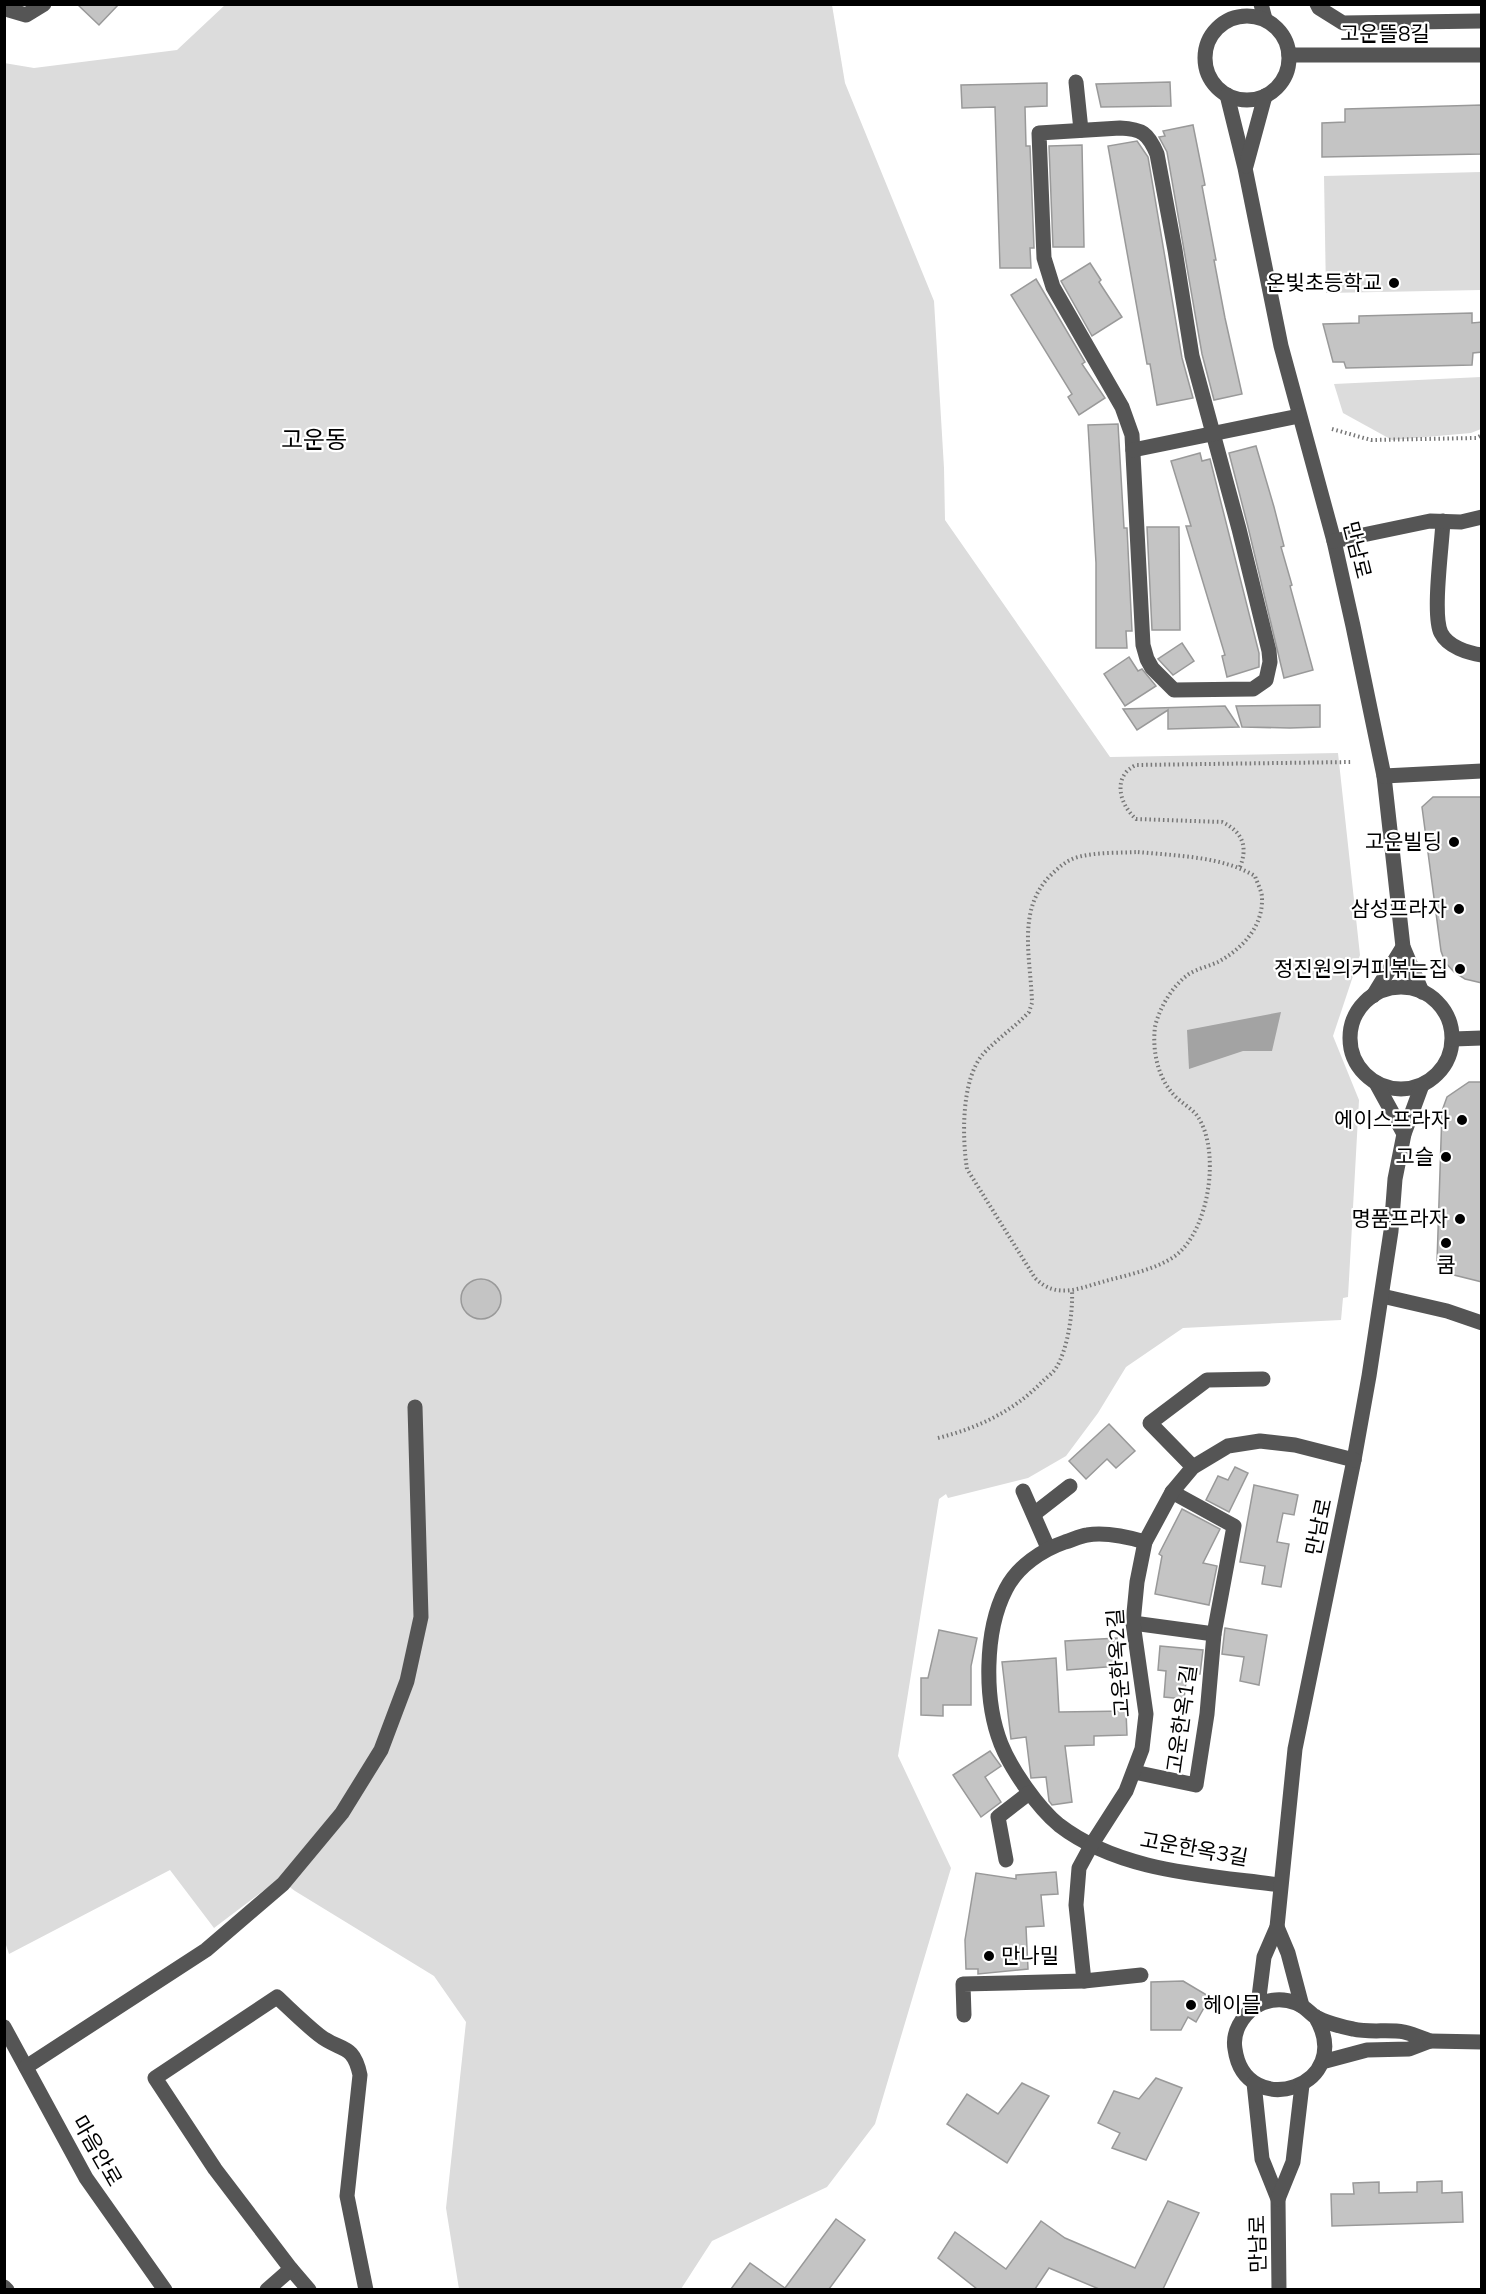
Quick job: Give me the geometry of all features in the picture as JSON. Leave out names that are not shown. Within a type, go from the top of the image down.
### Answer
[{"type":"street","points":[[4,6],[9,10],[26,15],[44,4]]},
{"type":"street","points":[[1219,27],[1231,4]]},
{"type":"street","points":[[1317,4],[1319,8],[1343,23],[1482,21]]},
{"type":"street","points":[[1263,12],[1280,31],[1289,48],[1289,67],[1281,84],[1265,96],[1246,100],[1227,95],[1214,83],[1206,67],[1206,50],[1213,34],[1226,21],[1263,12]]},
{"type":"street","name":"고운뜰8길","points":[[1289,55],[1482,55]]},
{"type":"street","points":[[1076,82],[1081,130]]},
{"type":"street","name":"만남로","points":[[1227,95],[1245,168],[1281,346],[1334,541],[1384,776],[1403,947],[1422,992]]},
{"type":"street","points":[[1245,168],[1265,96]]},
{"type":"street","points":[[1135,129],[1144,133],[1156,154],[1175,250],[1192,356],[1269,651],[1270,662],[1266,680],[1253,689],[1174,690],[1162,680],[1147,659],[1141,624],[1132,435],[1122,406],[1053,287],[1045,264],[1039,133],[1081,130],[1135,129]]},
{"type":"street","points":[[1133,450],[1299,416]]},
{"type":"street","points":[[1334,541],[1430,520],[1461,522],[1482,517]]},
{"type":"street","points":[[1443,521],[1437,602],[1441,633],[1452,645],[1482,655]]},
{"type":"street","points":[[1384,776],[1482,771]]},
{"type":"street","points":[[1403,947],[1373,996],[1360,1008],[1353,1023],[1350,1040],[1354,1057],[1363,1072],[1376,1083],[1404,1134]]},
{"type":"street","points":[[1373,996],[1389,989],[1405,988],[1422,992],[1434,999],[1444,1011],[1453,1039],[1444,1066],[1422,1085],[1407,1089],[1391,1088],[1376,1083]]},
{"type":"street","points":[[1453,1039],[1482,1038]]},
{"type":"street","name":"만남로","points":[[1277,1927],[1295,1749],[1354,1460],[1382,1296],[1395,1179],[1404,1134],[1422,1085]]},
{"type":"street","points":[[1382,1296],[1447,1311],[1482,1323]]},
{"type":"street","points":[[1193,1467],[1150,1423],[1207,1380],[1263,1379]]},
{"type":"street","points":[[26,2067],[206,1950],[283,1884],[342,1813],[381,1750],[407,1681],[420,1617],[414,1407]]},
{"type":"street","name":"고운한옥2길","points":[[1084,1981],[1076,1905],[1079,1868],[1126,1791],[1142,1749],[1146,1714],[1133,1623],[1137,1582],[1145,1542],[1172,1492],[1193,1467],[1228,1446],[1260,1441],[1295,1444],[1354,1460]]},
{"type":"street","points":[[1034,1514],[1070,1486]]},
{"type":"street","points":[[1023,1491],[1048,1548]]},
{"type":"street","name":"고운한옥1길","points":[[1134,1772],[1196,1785],[1207,1714],[1214,1634],[1234,1526],[1172,1492]]},
{"type":"street","name":"고운한옥3길","points":[[1145,1542],[1127,1537],[1088,1534],[1048,1548],[1028,1563],[1007,1588],[995,1619],[989,1664],[990,1704],[1001,1745],[1029,1793],[1058,1824],[1092,1844],[1129,1860],[1169,1869],[1280,1885]]},
{"type":"street","points":[[1133,1623],[1214,1634]]},
{"type":"street","points":[[1006,1860],[998,1817],[1029,1793]]},
{"type":"street","points":[[1258,2005],[1264,1957],[1277,1927]]},
{"type":"street","points":[[1277,1927],[1288,1953],[1302,2006]]},
{"type":"street","points":[[964,2015],[963,1984],[1084,1981],[1141,1975]]},
{"type":"street","points":[[309,2289],[291,2269],[215,2169],[155,2078],[277,1997],[321,2037],[346,2049],[356,2060],[360,2075],[347,2196],[366,2289]]},
{"type":"street","points":[[1315,2016],[1322,2027],[1325,2040],[1322,2062],[1315,2075],[1302,2085],[1278,2090],[1254,2083],[1243,2072],[1236,2058],[1234,2043],[1237,2028],[1245,2014],[1258,2005],[1272,2000],[1288,2000],[1302,2006],[1315,2016],[1354,2030],[1404,2032],[1430,2042]]},
{"type":"street","name":"마음안로","points":[[4,2027],[86,2178],[165,2289]]},
{"type":"street","points":[[1322,2062],[1358,2052],[1409,2049],[1430,2042],[1482,2042]]},
{"type":"street","points":[[1254,2083],[1262,2159],[1278,2199]]},
{"type":"street","points":[[1278,2199],[1293,2162],[1302,2085]]},
{"type":"street","name":"만남로","points":[[1278,2199],[1279,2289]]},
{"type":"street","points":[[267,2289],[291,2269]]},
{"type":"path","points":[[1332,429],[1371,440],[1476,438],[1482,435]]},
{"type":"path","points":[[1240,867],[1245,855],[1244,843],[1231,826],[1222,822],[1136,819],[1125,810],[1121,789],[1122,778],[1127,770],[1136,765],[1351,762]]},
{"type":"path","points":[[1138,852],[1190,857],[1240,867],[1255,876],[1262,898],[1257,926],[1239,949],[1218,962],[1188,975],[1171,993],[1161,1009],[1155,1027],[1155,1050],[1159,1072],[1165,1084],[1197,1115],[1205,1132],[1209,1154],[1207,1189],[1201,1220],[1187,1243],[1176,1255],[1159,1265],[1072,1290],[1057,1291],[1043,1287],[976,1186],[967,1169],[965,1154],[967,1097],[972,1075],[982,1054],[1020,1022],[1029,1012],[1032,1003],[1028,936],[1030,908],[1036,894],[1045,881],[1066,862],[1078,857],[1138,852]]},
{"type":"path","points":[[938,1438],[968,1431],[998,1417],[1032,1392],[1056,1367],[1068,1330],[1072,1290]]},
{"type":"shaded area","points":[[225,5],[832,5],[845,83],[934,301],[945,520],[1110,757],[1338,753],[1360,955],[1333,1036],[1359,1100],[1348,1297],[1343,1298],[1341,1320],[1183,1328],[1126,1367],[1098,1413],[1066,1456],[1028,1478],[948,1498],[946,1494],[939,1499],[898,1756],[951,1868],[875,2124],[827,2187],[712,2241],[681,2289],[459,2289],[446,2208],[466,2022],[434,1976],[279,1879],[214,1928],[170,1870],[9,1954],[5,1942],[4,63],[34,68],[177,50]]},
{"type":"shaded area","points":[[1481,172],[1481,290],[1326,293],[1324,176]]},
{"type":"shaded area","points":[[1481,377],[1481,429],[1471,433],[1392,440],[1343,413],[1334,384]]},
{"type":"shaded area","points":[[1281,1012],[1272,1051],[1243,1051],[1189,1069],[1187,1030]]},
{"type":"building","points":[[77,4],[119,4],[99,25]]},
{"type":"building","points":[[1170,82],[1171,106],[1101,107],[1096,84]]},
{"type":"building","points":[[1047,83],[1047,106],[1025,107],[1026,146],[1030,146],[1034,248],[1030,248],[1031,268],[1000,268],[995,107],[962,108],[961,85]]},
{"type":"building","points":[[1482,105],[1482,154],[1322,157],[1322,123],[1345,122],[1345,109]]},
{"type":"building","points":[[1193,125],[1205,185],[1202,186],[1216,260],[1214,260],[1242,394],[1214,400],[1202,354],[1167,152],[1159,137],[1165,136],[1163,131]]},
{"type":"building","points":[[1137,141],[1148,157],[1182,358],[1193,398],[1157,405],[1150,364],[1147,364],[1108,146]]},
{"type":"building","points":[[1082,145],[1084,247],[1053,247],[1049,146]]},
{"type":"building","points":[[1090,263],[1101,280],[1099,282],[1122,317],[1092,336],[1061,281]]},
{"type":"building","points":[[1036,279],[1085,362],[1082,364],[1105,398],[1079,415],[1068,397],[1072,394],[1011,295]]},
{"type":"building","points":[[1472,313],[1472,323],[1482,322],[1482,352],[1473,353],[1472,365],[1346,368],[1344,362],[1333,362],[1323,324],[1359,323],[1359,316]]},
{"type":"building","points":[[1118,424],[1124,528],[1127,528],[1132,631],[1126,631],[1127,648],[1096,648],[1096,563],[1088,425]]},
{"type":"building","points":[[1256,446],[1284,546],[1281,547],[1292,585],[1290,586],[1313,670],[1284,678],[1229,453]]},
{"type":"building","points":[[1200,453],[1202,461],[1210,459],[1259,653],[1259,667],[1227,677],[1222,656],[1225,655],[1186,526],[1191,526],[1171,461]]},
{"type":"building","points":[[1147,527],[1179,527],[1180,630],[1152,630]]},
{"type":"building","points":[[1182,643],[1194,661],[1173,675],[1158,659]]},
{"type":"building","points":[[1129,657],[1138,671],[1142,669],[1156,686],[1125,706],[1104,674]]},
{"type":"building","points":[[1320,705],[1320,727],[1290,728],[1242,727],[1236,706]]},
{"type":"building","points":[[1225,706],[1239,727],[1168,729],[1168,710],[1137,730],[1123,709]]},
{"type":"building","points":[[1433,797],[1482,797],[1482,983],[1465,979],[1454,972],[1445,962],[1441,951],[1422,807]]},
{"type":"building","points":[[1469,1082],[1482,1082],[1482,1282],[1442,1272],[1437,1262],[1442,1111],[1447,1097]]},
{"type":"building","points":[[481,1279],[495,1285],[501,1299],[495,1313],[481,1319],[467,1313],[461,1299],[467,1285]]},
{"type":"building","points":[[1109,1424],[1135,1451],[1116,1468],[1107,1459],[1086,1479],[1069,1461]]},
{"type":"building","points":[[1235,1467],[1248,1473],[1229,1512],[1206,1500],[1218,1476],[1228,1480]]},
{"type":"building","points":[[1254,1485],[1298,1495],[1294,1515],[1283,1513],[1277,1542],[1289,1544],[1281,1587],[1262,1584],[1265,1566],[1240,1562]]},
{"type":"building","points":[[1182,1509],[1220,1529],[1203,1563],[1217,1566],[1209,1605],[1155,1594],[1162,1556],[1159,1554]]},
{"type":"building","points":[[1225,1628],[1267,1635],[1259,1685],[1240,1681],[1244,1657],[1222,1654]]},
{"type":"building","points":[[939,1630],[977,1638],[971,1666],[971,1705],[943,1705],[943,1716],[921,1715],[921,1678],[928,1678]]},
{"type":"building","points":[[1117,1638],[1119,1666],[1067,1670],[1065,1641]]},
{"type":"building","points":[[1160,1646],[1203,1650],[1200,1674],[1187,1673],[1184,1699],[1164,1697],[1166,1671],[1158,1670]]},
{"type":"building","points":[[1056,1658],[1059,1712],[1126,1711],[1127,1735],[1094,1736],[1094,1745],[1065,1746],[1072,1802],[1052,1805],[1049,1801],[1046,1777],[1031,1778],[1026,1737],[1011,1739],[1002,1662]]},
{"type":"building","points":[[990,1751],[1001,1766],[985,1777],[1001,1802],[981,1817],[953,1775]]},
{"type":"building","points":[[1056,1872],[1058,1894],[1041,1895],[1044,1926],[1026,1927],[1028,1969],[978,1974],[978,1969],[966,1969],[965,1940],[976,1873],[1016,1879],[1016,1875]]},
{"type":"building","points":[[1183,1981],[1210,1997],[1196,2022],[1188,2017],[1181,2030],[1151,2030],[1151,1982]]},
{"type":"building","points":[[1156,2078],[1182,2088],[1146,2160],[1112,2148],[1120,2133],[1098,2123],[1114,2091],[1139,2099]]},
{"type":"building","points":[[1022,2083],[1049,2096],[1007,2163],[947,2124],[967,2094],[998,2114]]},
{"type":"building","points":[[1442,2181],[1442,2193],[1462,2192],[1463,2222],[1332,2226],[1331,2194],[1354,2194],[1353,2183],[1379,2182],[1379,2193],[1417,2192],[1417,2182]]},
{"type":"building","points":[[1168,2201],[1199,2213],[1163,2289],[1099,2289],[1049,2268],[1035,2289],[977,2289],[938,2258],[955,2232],[1006,2269],[1041,2221],[1065,2238],[1135,2268]]},
{"type":"building","points":[[836,2219],[865,2240],[829,2289],[731,2289],[750,2263],[785,2288]]},
{"type":"place","name":"온빛초등학교","points":[[1394,283]]},
{"type":"place","name":"고운빌딩","points":[[1454,842]]},
{"type":"place","name":"삼성프라자","points":[[1459,909]]},
{"type":"place","name":"정진원의커피볶는집","points":[[1460,969]]},
{"type":"place","name":"에이스프라자","points":[[1462,1120]]},
{"type":"place","name":"고슬","points":[[1446,1157]]},
{"type":"place","name":"명품프라자","points":[[1460,1219]]},
{"type":"place","name":"쿰","points":[[1446,1243]]},
{"type":"place","name":"만나밀","points":[[989,1956]]},
{"type":"place","name":"헤이믈","points":[[1191,2005]]},
{"type":"district","name":"고운동","points":[[314,440]]}]
